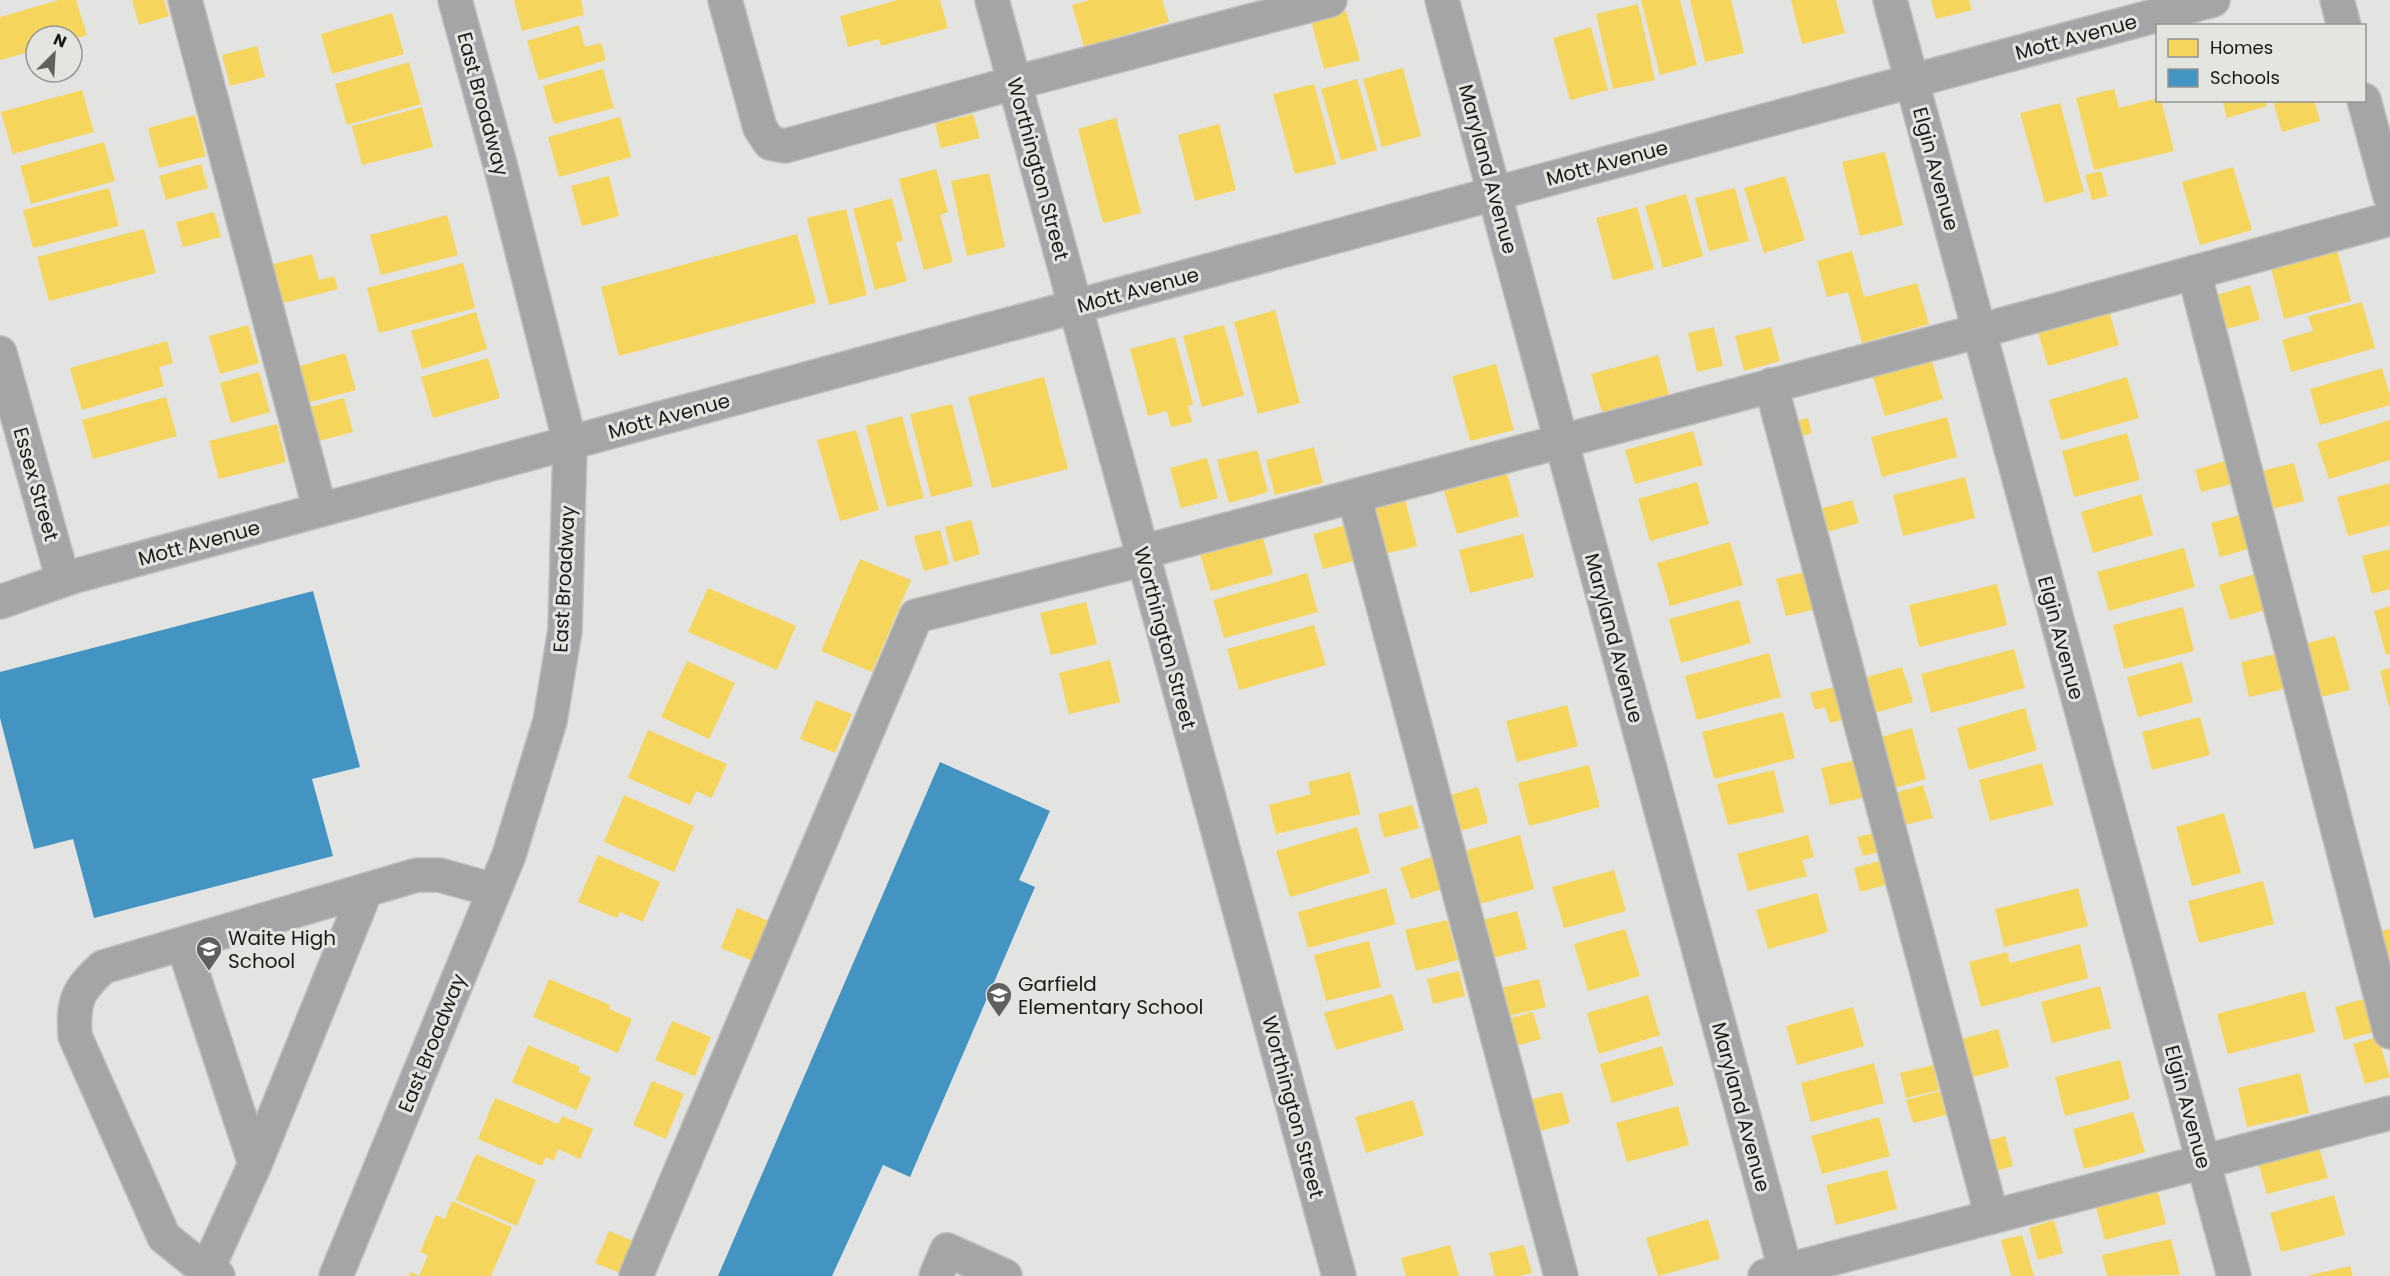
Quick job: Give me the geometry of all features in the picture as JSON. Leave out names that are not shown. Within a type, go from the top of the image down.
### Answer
[{"type":"street","points":[[185,0],[320,510]]},
{"type":"street","name":"East Broadway","points":[[336,1276],[509,855],[550,721],[565,630],[570,443],[501,168],[455,0]]},
{"type":"street","points":[[725,0],[760,129],[770,143],[785,146],[1014,82],[1223,14],[1330,0]]},
{"type":"street","name":"Worthington Street","points":[[992,0],[1339,1276]]},
{"type":"street","name":"Maryland Avenue","points":[[1442,0],[1561,441],[1779,1274]]},
{"type":"street","name":"Elgin Avenue","points":[[1890,0],[2234,1276]]},
{"type":"street","name":"Mott Avenue","points":[[0,602],[63,580],[320,510],[2212,0]]},
{"type":"street","points":[[2337,0],[2343,24]]},
{"type":"street","points":[[636,1276],[916,616],[1143,556],[1354,496],[2194,272],[2390,199],[2365,102]]},
{"type":"street","points":[[2194,272],[2390,1032]]},
{"type":"street","name":"Essex Street","points":[[0,353],[63,580]]},
{"type":"street","points":[[1771,385],[1992,1217]]},
{"type":"street","points":[[1354,496],[1561,1276]]},
{"type":"street","points":[[366,890],[213,1273],[164,1237],[75,1036],[73,1010],[85,984],[104,967],[417,875],[439,875],[494,890]]},
{"type":"street","points":[[183,944],[255,1164]]},
{"type":"street","points":[[1779,1274],[2390,1113]]},
{"type":"street","points":[[936,1276],[947,1250],[1005,1276]]},
{"type":"building: Homes","points":[[59,0],[76,0],[84,24],[24,24],[24,53],[0,60],[0,17]]},
{"type":"building: Homes","points":[[132,0],[164,0],[169,16],[139,25]]},
{"type":"building: Homes","points":[[514,0],[581,0],[584,15],[522,31]]},
{"type":"building: Homes","points":[[898,0],[940,0],[948,28],[881,46],[879,39],[848,47],[840,16]]},
{"type":"building: Homes","points":[[1090,0],[1162,0],[1169,22],[1084,47],[1072,5]]},
{"type":"building: Homes","points":[[1641,0],[1680,0],[1697,65],[1660,75]]},
{"type":"building: Homes","points":[[1690,0],[1731,0],[1744,53],[1705,62]]},
{"type":"building: Homes","points":[[1791,0],[1836,0],[1845,33],[1802,44]]},
{"type":"building: Homes","points":[[1931,0],[1969,0],[1972,10],[1936,19]]},
{"type":"building: Homes","points":[[1638,4],[1655,80],[1613,89],[1596,14]]},
{"type":"building: Homes","points":[[1346,11],[1360,60],[1324,69],[1311,20]]},
{"type":"building: Homes","points":[[392,13],[404,54],[332,74],[321,34]]},
{"type":"building: Homes","points":[[579,25],[585,47],[601,43],[606,60],[539,80],[527,41]]},
{"type":"building: Homes","points":[[1591,27],[1608,90],[1570,100],[1553,38]]},
{"type":"building: Homes","points":[[257,46],[265,77],[230,86],[222,55]]},
{"type":"building: Homes","points":[[409,62],[421,104],[347,125],[335,84]]},
{"type":"building: Homes","points":[[1403,68],[1421,136],[1382,147],[1363,79]]},
{"type":"building: Homes","points":[[603,69],[614,108],[554,124],[543,86]]},
{"type":"building: Homes","points":[[1357,79],[1377,150],[1341,160],[1321,89]]},
{"type":"building: Homes","points":[[1314,84],[1336,164],[1295,174],[1273,94]]},
{"type":"building: Homes","points":[[2114,89],[2119,108],[2156,99],[2156,102],[2162,102],[2174,151],[2094,170],[2076,98]]},
{"type":"building: Homes","points":[[82,90],[94,132],[13,154],[1,112]]},
{"type":"building: Homes","points":[[2223,102],[2266,102],[2267,106],[2227,118]]},
{"type":"building: Homes","points":[[2274,102],[2315,102],[2320,121],[2282,132]]},
{"type":"building: Homes","points":[[2060,103],[2084,192],[2045,203],[2020,113]]},
{"type":"building: Homes","points":[[422,107],[433,147],[362,165],[352,126]]},
{"type":"building: Homes","points":[[973,114],[980,138],[941,148],[935,124]]},
{"type":"building: Homes","points":[[195,115],[206,156],[159,168],[148,128]]},
{"type":"building: Homes","points":[[620,117],[631,157],[559,177],[548,137]]},
{"type":"building: Homes","points":[[1116,118],[1141,213],[1103,223],[1078,129]]},
{"type":"building: Homes","points":[[1219,124],[1236,190],[1195,201],[1178,135]]},
{"type":"building: Homes","points":[[104,142],[115,181],[31,204],[20,166]]},
{"type":"building: Homes","points":[[1885,152],[1903,225],[1860,236],[1842,162]]},
{"type":"building: Homes","points":[[201,164],[208,188],[166,200],[159,176]]},
{"type":"building: Homes","points":[[2233,167],[2252,230],[2200,245],[2182,182]]},
{"type":"building: Homes","points":[[936,169],[948,212],[940,215],[953,262],[924,270],[899,179]]},
{"type":"building: Homes","points":[[2101,171],[2108,196],[2092,200],[2085,175]]},
{"type":"building: Homes","points":[[989,173],[1005,247],[967,256],[951,181]]},
{"type":"building: Homes","points":[[609,176],[619,216],[582,226],[571,186]]},
{"type":"building: Homes","points":[[1785,176],[1805,240],[1764,253],[1744,188]]},
{"type":"building: Homes","points":[[109,188],[119,226],[33,248],[23,210]]},
{"type":"building: Homes","points":[[1735,188],[1749,241],[1709,251],[1695,198]]},
{"type":"building: Homes","points":[[1686,194],[1703,256],[1663,268],[1645,206]]},
{"type":"building: Homes","points":[[892,198],[903,241],[896,242],[907,281],[875,290],[853,209]]},
{"type":"building: Homes","points":[[1637,207],[1654,269],[1613,280],[1596,218]]},
{"type":"building: Homes","points":[[846,209],[867,295],[829,305],[807,218]]},
{"type":"building: Homes","points":[[214,212],[221,237],[183,247],[176,222]]},
{"type":"building: Homes","points":[[447,215],[458,255],[381,275],[370,235]]},
{"type":"building: Homes","points":[[144,229],[156,273],[49,301],[37,257]]},
{"type":"building: Homes","points":[[797,234],[816,303],[619,356],[601,287]]},
{"type":"building: Homes","points":[[2337,250],[2351,301],[2284,319],[2271,268]]},
{"type":"building: Homes","points":[[1852,251],[1864,297],[1917,283],[1929,324],[1862,343],[1848,292],[1827,297],[1817,261]]},
{"type":"building: Homes","points":[[312,254],[319,280],[334,276],[338,289],[280,304],[270,265]]},
{"type":"building: Homes","points":[[463,263],[475,308],[379,333],[367,288]]},
{"type":"building: Homes","points":[[2250,285],[2260,320],[2219,331],[2210,297]]},
{"type":"building: Homes","points":[[2362,302],[2375,348],[2291,372],[2282,340],[2313,331],[2308,316]]},
{"type":"building: Homes","points":[[2107,305],[2119,345],[2048,366],[2036,326]]},
{"type":"building: Homes","points":[[1275,310],[1300,403],[1258,414],[1234,322]]},
{"type":"building: Homes","points":[[476,312],[487,349],[422,369],[411,331]]},
{"type":"building: Homes","points":[[248,325],[259,363],[220,374],[209,336]]},
{"type":"building: Homes","points":[[1224,325],[1244,395],[1202,407],[1183,336]]},
{"type":"building: Homes","points":[[1714,327],[1723,366],[1697,372],[1688,333]]},
{"type":"building: Homes","points":[[1771,327],[1780,361],[1744,371],[1735,336]]},
{"type":"building: Homes","points":[[1175,337],[1193,404],[1188,406],[1192,422],[1171,427],[1167,411],[1148,416],[1130,349]]},
{"type":"building: Homes","points":[[167,341],[173,363],[159,367],[164,386],[82,410],[70,368]]},
{"type":"building: Homes","points":[[345,353],[356,390],[307,403],[297,367]]},
{"type":"building: Homes","points":[[1658,355],[1669,394],[1602,412],[1591,374]]},
{"type":"building: Homes","points":[[488,358],[500,398],[433,418],[421,377]]},
{"type":"building: Homes","points":[[1931,358],[1943,399],[1885,416],[1872,374]]},
{"type":"building: Homes","points":[[1496,364],[1514,430],[1470,441],[1452,376]]},
{"type":"building: Homes","points":[[2382,368],[2390,396],[2390,405],[2320,425],[2310,389]]},
{"type":"building: Homes","points":[[259,372],[270,412],[231,423],[220,383]]},
{"type":"building: Homes","points":[[1044,377],[1068,469],[992,488],[968,397]]},
{"type":"building: Homes","points":[[2127,377],[2139,418],[2061,440],[2049,400]]},
{"type":"building: Homes","points":[[166,397],[177,436],[93,459],[82,420]]},
{"type":"building: Homes","points":[[344,398],[353,432],[315,442],[306,408]]},
{"type":"building: Homes","points":[[952,404],[973,486],[931,497],[910,414]]},
{"type":"building: Homes","points":[[902,416],[924,498],[887,507],[866,426]]},
{"type":"building: Homes","points":[[1947,417],[1957,457],[1882,477],[1871,437]]},
{"type":"building: Homes","points":[[1808,418],[1812,433],[1798,437],[1793,422]]},
{"type":"building: Homes","points":[[2390,420],[2390,460],[2329,479],[2317,443]]},
{"type":"building: Homes","points":[[277,424],[286,462],[219,479],[209,441]]},
{"type":"building: Homes","points":[[856,430],[879,510],[840,521],[817,440]]},
{"type":"building: Homes","points":[[1693,431],[1703,465],[1635,484],[1625,450]]},
{"type":"building: Homes","points":[[2127,433],[2140,480],[2074,497],[2062,451]]},
{"type":"building: Homes","points":[[1314,447],[1323,483],[1275,495],[1266,460]]},
{"type":"building: Homes","points":[[1257,450],[1268,492],[1229,503],[1217,460]]},
{"type":"building: Homes","points":[[1207,458],[1218,498],[1181,508],[1170,468]]},
{"type":"building: Homes","points":[[2228,460],[2235,483],[2201,492],[2195,470]]},
{"type":"building: Homes","points":[[2294,463],[2304,501],[2263,511],[2253,473]]},
{"type":"building: Homes","points":[[1507,474],[1519,516],[1457,534],[1444,491]]},
{"type":"building: Homes","points":[[1965,477],[1975,518],[1903,536],[1893,495]]},
{"type":"building: Homes","points":[[1697,482],[1709,524],[1650,541],[1638,499]]},
{"type":"building: Homes","points":[[2390,483],[2390,525],[2348,536],[2337,497]]},
{"type":"building: Homes","points":[[2141,494],[2153,535],[2093,553],[2081,512]]},
{"type":"building: Homes","points":[[1405,499],[1417,546],[1377,556],[1365,510]]},
{"type":"building: Homes","points":[[1852,500],[1859,523],[1823,533],[1816,510]]},
{"type":"building: Homes","points":[[2243,514],[2252,548],[2220,557],[2211,523]]},
{"type":"building: Homes","points":[[971,520],[980,554],[954,562],[945,527]]},
{"type":"building: Homes","points":[[1349,524],[1358,560],[1323,569],[1313,534]]},
{"type":"building: Homes","points":[[940,530],[949,564],[924,571],[914,536]]},
{"type":"building: Homes","points":[[1262,534],[1273,574],[1211,591],[1199,551]]},
{"type":"building: Homes","points":[[1523,534],[1534,577],[1470,593],[1459,550]]},
{"type":"building: Homes","points":[[1730,542],[1743,585],[1670,606],[1657,563]]},
{"type":"building: Homes","points":[[2184,548],[2195,587],[2109,611],[2097,572]]},
{"type":"building: Homes","points":[[2390,549],[2390,589],[2372,594],[2362,556]]},
{"type":"building: Homes","points":[[860,559],[911,580],[872,672],[821,651]]},
{"type":"building: Homes","points":[[1812,570],[1821,608],[1786,616],[1776,579]]},
{"type":"building: Homes","points":[[1307,573],[1318,612],[1224,638],[1213,600]]},
{"type":"building: Homes","points":[[2258,573],[2269,609],[2230,620],[2219,585]]},
{"type":"building: Homes","points":[[1997,584],[2007,625],[1919,647],[1909,605]]},
{"type":"building: Homes","points":[[708,588],[796,626],[777,670],[688,632]]},
{"type":"building: Homes","points":[[1739,600],[1751,643],[1681,663],[1669,619]]},
{"type":"building: Homes","points":[[1086,602],[1097,644],[1051,655],[1040,613]]},
{"type":"building: Homes","points":[[2390,606],[2390,654],[2386,655],[2374,611]]},
{"type":"building: Homes","points":[[2183,607],[2194,651],[2124,669],[2113,625]]},
{"type":"building: Homes","points":[[1314,625],[1326,665],[1239,690],[1227,649]]},
{"type":"building: Homes","points":[[2335,636],[2350,690],[2316,698],[2303,644]]},
{"type":"building: Homes","points":[[2014,649],[2025,688],[1931,713],[1921,674]]},
{"type":"building: Homes","points":[[1769,653],[1781,697],[1697,720],[1685,676]]},
{"type":"building: Homes","points":[[2280,653],[2288,688],[2249,697],[2241,662]]},
{"type":"building: Homes","points":[[1110,660],[1120,702],[1069,714],[1059,673]]},
{"type":"building: Homes","points":[[687,661],[735,683],[709,739],[661,717]]},
{"type":"building: Homes","points":[[2182,662],[2193,702],[2138,717],[2127,677]]},
{"type":"building: Homes","points":[[1902,667],[1913,702],[1871,714],[1860,679]]},
{"type":"building: Homes","points":[[2390,668],[2390,706],[2389,707],[2380,671]]},
{"type":"building: Homes","points":[[1841,685],[1850,718],[1830,723],[1825,707],[1815,710],[1810,693]]},
{"type":"building: Homes","points":[[816,700],[852,714],[835,753],[800,739]]},
{"type":"building: Homes","points":[[1567,705],[1578,746],[1517,762],[1506,721]]},
{"type":"building: Homes","points":[[2025,708],[2037,750],[1969,770],[1957,728]]},
{"type":"building: Homes","points":[[1783,712],[1795,758],[1714,779],[1702,732]]},
{"type":"building: Homes","points":[[2200,717],[2210,755],[2152,770],[2142,732]]},
{"type":"building: Homes","points":[[1912,728],[1926,779],[1891,789],[1877,738]]},
{"type":"building: Homes","points":[[648,730],[727,764],[712,798],[696,791],[690,805],[628,778]]},
{"type":"building: Homes","points":[[1860,759],[1870,796],[1830,805],[1821,768]]},
{"type":"building: Homes","points":[[2042,763],[2053,805],[1990,821],[1979,780]]},
{"type":"building: Homes","points":[[1589,765],[1600,807],[1529,826],[1518,783]]},
{"type":"building: Homes","points":[[1774,770],[1784,812],[1728,825],[1717,784]]},
{"type":"building: Homes","points":[[1350,772],[1360,814],[1276,834],[1269,805],[1311,794],[1308,782]]},
{"type":"building: Homes","points":[[1923,785],[1933,818],[1900,826],[1891,794]]},
{"type":"building: Homes","points":[[1478,787],[1488,823],[1453,833],[1443,797]]},
{"type":"building: Homes","points":[[624,795],[694,826],[674,872],[604,842]]},
{"type":"building: Homes","points":[[1412,805],[1419,828],[1384,838],[1378,814]]},
{"type":"building: Homes","points":[[2224,813],[2241,873],[2192,886],[2176,827]]},
{"type":"building: Homes","points":[[1357,827],[1370,873],[1290,897],[1276,851]]},
{"type":"building: Homes","points":[[1875,833],[1880,852],[1863,856],[1857,837]]},
{"type":"building: Homes","points":[[1520,835],[1534,889],[1472,906],[1464,851]]},
{"type":"building: Homes","points":[[1808,835],[1814,857],[1802,860],[1807,876],[1748,891],[1737,854]]},
{"type":"building: Homes","points":[[598,855],[660,882],[643,922],[620,912],[617,918],[578,902]]},
{"type":"building: Homes","points":[[1434,856],[1445,888],[1411,899],[1400,868]]},
{"type":"building: Homes","points":[[1886,859],[1892,883],[1860,892],[1854,868]]},
{"type":"building: Homes","points":[[1614,870],[1626,911],[1564,928],[1552,887]]},
{"type":"building: Homes","points":[[2263,881],[2274,924],[2199,943],[2188,901]]},
{"type":"building: Homes","points":[[1386,888],[1396,924],[1308,948],[1298,912]]},
{"type":"building: Homes","points":[[2078,888],[2088,926],[2004,947],[1995,909]]},
{"type":"building: Homes","points":[[1817,893],[1828,932],[1768,949],[1756,910]]},
{"type":"building: Homes","points":[[737,908],[771,922],[755,962],[721,948]]},
{"type":"building: Homes","points":[[1517,911],[1527,949],[1489,959],[1479,921]]},
{"type":"building: Homes","points":[[1447,920],[1458,960],[1416,971],[1405,930]]},
{"type":"building: Homes","points":[[1625,929],[1640,976],[1588,991],[1574,944]]},
{"type":"building: Homes","points":[[2390,929],[2390,965],[2384,966],[2376,932]]},
{"type":"building: Homes","points":[[1369,941],[1381,987],[1326,1001],[1314,955]]},
{"type":"building: Homes","points":[[2080,944],[2088,978],[1981,1007],[1969,962],[2007,952],[2010,963]]},
{"type":"building: Homes","points":[[1459,971],[1465,996],[1433,1004],[1427,979]]},
{"type":"building: Homes","points":[[549,979],[610,1005],[609,1009],[632,1019],[618,1053],[533,1017]]},
{"type":"building: Homes","points":[[1539,979],[1546,1007],[1508,1016],[1501,988]]},
{"type":"building: Homes","points":[[2100,986],[2111,1028],[2052,1043],[2041,1002]]},
{"type":"building: Homes","points":[[2305,991],[2315,1032],[2228,1054],[2217,1014]]},
{"type":"building: Homes","points":[[1392,994],[1404,1030],[1336,1050],[1324,1013]]},
{"type":"building: Homes","points":[[1648,995],[1660,1035],[1599,1054],[1587,1013]]},
{"type":"building: Homes","points":[[2367,998],[2377,1031],[2344,1040],[2335,1007]]},
{"type":"building: Homes","points":[[1853,1007],[1864,1046],[1797,1065],[1786,1026]]},
{"type":"building: Homes","points":[[1533,1012],[1541,1039],[1511,1047],[1504,1020]]},
{"type":"building: Homes","points":[[672,1021],[711,1037],[695,1076],[655,1060]]},
{"type":"building: Homes","points":[[1998,1029],[2009,1067],[1973,1077],[1962,1039]]},
{"type":"building: Homes","points":[[2378,1037],[2390,1077],[2365,1084],[2353,1044]]},
{"type":"building: Homes","points":[[528,1045],[580,1067],[578,1072],[591,1077],[577,1110],[512,1082]]},
{"type":"building: Homes","points":[[1662,1046],[1674,1085],[1612,1103],[1600,1064]]},
{"type":"building: Homes","points":[[2120,1060],[2130,1099],[2065,1116],[2055,1077]]},
{"type":"building: Homes","points":[[1874,1063],[1884,1103],[1811,1122],[1801,1083]]},
{"type":"building: Homes","points":[[1933,1065],[1939,1090],[1906,1098],[1900,1073]]},
{"type":"building: Homes","points":[[2300,1073],[2309,1113],[2247,1127],[2238,1088]]},
{"type":"building: Homes","points":[[652,1081],[684,1094],[666,1139],[633,1125]]},
{"type":"building: Homes","points":[[1940,1091],[1946,1115],[1913,1123],[1906,1100]]},
{"type":"building: Homes","points":[[1562,1092],[1570,1123],[1537,1132],[1528,1100]]},
{"type":"building: Homes","points":[[495,1098],[558,1124],[562,1116],[593,1129],[580,1159],[558,1149],[554,1161],[546,1157],[542,1166],[478,1139]]},
{"type":"building: Homes","points":[[1413,1100],[1424,1135],[1366,1153],[1355,1117]]},
{"type":"building: Homes","points":[[1678,1106],[1689,1145],[1627,1162],[1616,1123]]},
{"type":"building: Homes","points":[[2133,1112],[2145,1152],[2084,1169],[2073,1129]]},
{"type":"building: Homes","points":[[1879,1117],[1890,1156],[1822,1174],[1811,1136]]},
{"type":"building: Homes","points":[[2005,1136],[2013,1166],[1991,1172],[1983,1142]]},
{"type":"building: Homes","points":[[2317,1140],[2328,1178],[2267,1194],[2256,1156]]},
{"type":"building: Homes","points":[[476,1154],[536,1180],[517,1226],[456,1200]]},
{"type":"building: Homes","points":[[1887,1170],[1897,1209],[1836,1225],[1826,1185]]},
{"type":"building: Homes","points":[[2156,1184],[2166,1224],[2105,1240],[2094,1200]]},
{"type":"building: Homes","points":[[2334,1195],[2345,1235],[2281,1252],[2270,1213]]},
{"type":"building: Homes","points":[[452,1201],[512,1227],[491,1276],[419,1276],[428,1255],[420,1252],[436,1215],[445,1219]]},
{"type":"building: Homes","points":[[1708,1219],[1720,1259],[1658,1276],[1646,1238]]},
{"type":"building: Homes","points":[[2054,1220],[2063,1253],[2038,1260],[2029,1228]]},
{"type":"building: Homes","points":[[609,1231],[633,1241],[620,1273],[595,1263]]},
{"type":"building: Homes","points":[[2022,1235],[2034,1276],[2011,1276],[2001,1240]]},
{"type":"building: Homes","points":[[2171,1239],[2180,1275],[2107,1276],[2102,1255]]},
{"type":"building: Homes","points":[[1450,1245],[1459,1276],[1406,1276],[1401,1258]]},
{"type":"building: Homes","points":[[1524,1245],[1532,1273],[1519,1276],[1495,1276],[1489,1253]]},
{"type":"building: Homes","points":[[2350,1266],[2353,1276],[2310,1276],[2310,1275]]},
{"type":"building: Schools","points":[[313,591],[360,767],[312,779],[333,856],[94,918],[73,839],[34,849],[0,718],[0,672]]},
{"type":"building: Schools","points":[[940,762],[1050,811],[1019,880],[1035,887],[910,1177],[883,1165],[832,1276],[718,1276]]},
{"type":"place","name":"Waite High School","points":[[209,972]]},
{"type":"place","name":"Garfield Elementary School","points":[[999,1018]]}]
